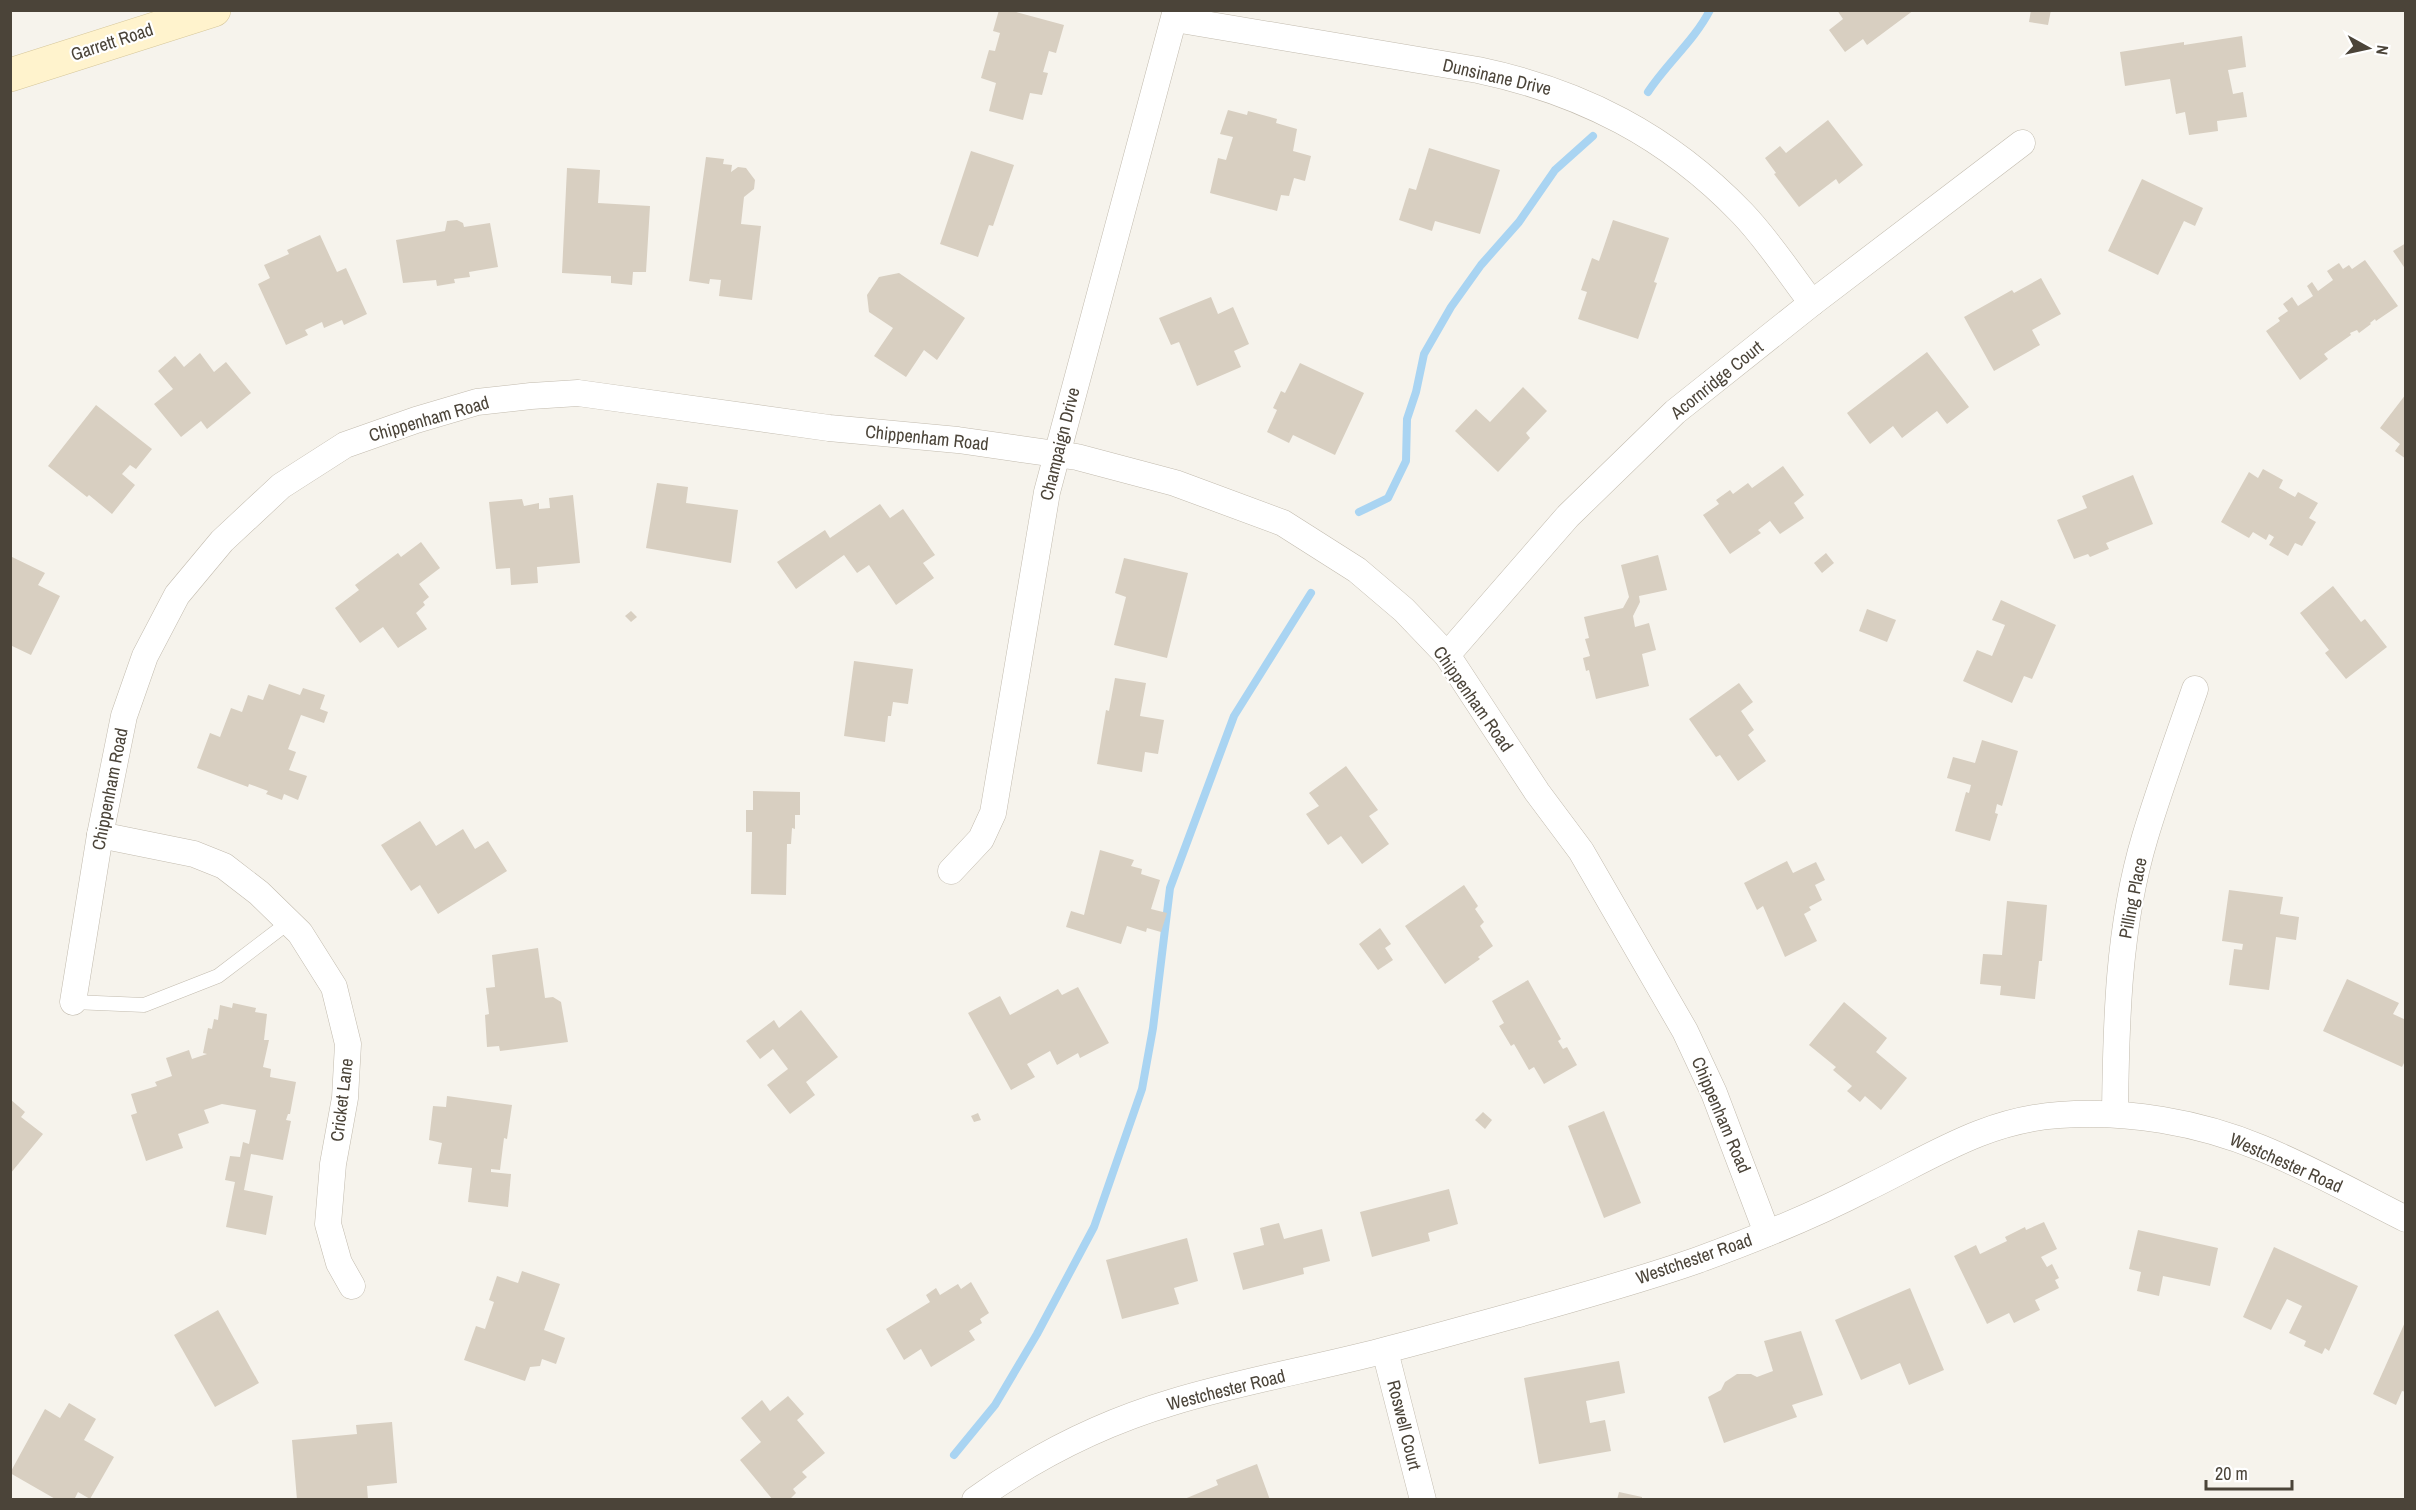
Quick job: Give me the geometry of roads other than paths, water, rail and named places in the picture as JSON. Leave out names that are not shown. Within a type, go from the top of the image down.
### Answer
[{"type":"street","name":"Garrett Road","points":[[10,75],[214,10]]},
{"type":"street","name":"Dunsinane Drive","points":[[1175,15],[1516,78],[1566,94],[1596,107],[1658,142],[1703,175],[1744,214],[1812,303]]},
{"type":"street","name":"Champaign Drive","points":[[951,871],[981,839],[993,813],[1047,492],[1175,15]]},
{"type":"street","name":"Acornridge Court","points":[[1447,655],[1526,562],[1615,469],[1675,412],[1812,303],[2022,143]]},
{"type":"street","name":"Chippenham Road","points":[[73,1002],[100,835],[124,716],[145,656],[177,595],[222,542],[281,486],[345,445],[477,402],[578,393],[829,428],[958,440],[1077,458],[1174,483],[1283,523],[1357,570],[1381,589],[1447,655],[1531,783],[1581,851],[1685,1031],[1714,1093],[1767,1233]]},
{"type":"street","name":"Pilling Place","points":[[2115,1114],[2120,969],[2129,908],[2144,838],[2195,689]]},
{"type":"street","name":"Cricket Lane","points":[[100,835],[194,854],[224,866],[259,893],[300,933],[334,987],[348,1044],[345,1098],[333,1164],[327,1224],[339,1263],[352,1286]]},
{"type":"street","name":"Westchester Road","points":[[975,1500],[1038,1459],[1088,1433],[1133,1415],[1176,1401],[1385,1351],[1588,1295],[1696,1260],[1767,1233],[1865,1189],[1979,1131],[2038,1117],[2115,1114],[2158,1119],[2210,1130],[2262,1148],[2406,1219]]},
{"type":"street","name":"Roswell Court","points":[[1385,1351],[1423,1500]]},
{"type":"lane","points":[[73,1002],[144,1005],[218,976],[289,922]]},
{"type":"waterway","points":[[1648,92],[1696,32],[1710,10]]},
{"type":"waterway","points":[[1359,512],[1388,498],[1406,461],[1407,419],[1416,392],[1424,354],[1451,307],[1481,265],[1519,222],[1555,170],[1593,136]]},
{"type":"waterway","points":[[954,1455],[995,1405],[1037,1334],[1094,1227],[1142,1089],[1153,1028],[1170,888],[1234,716],[1311,593]]}]
